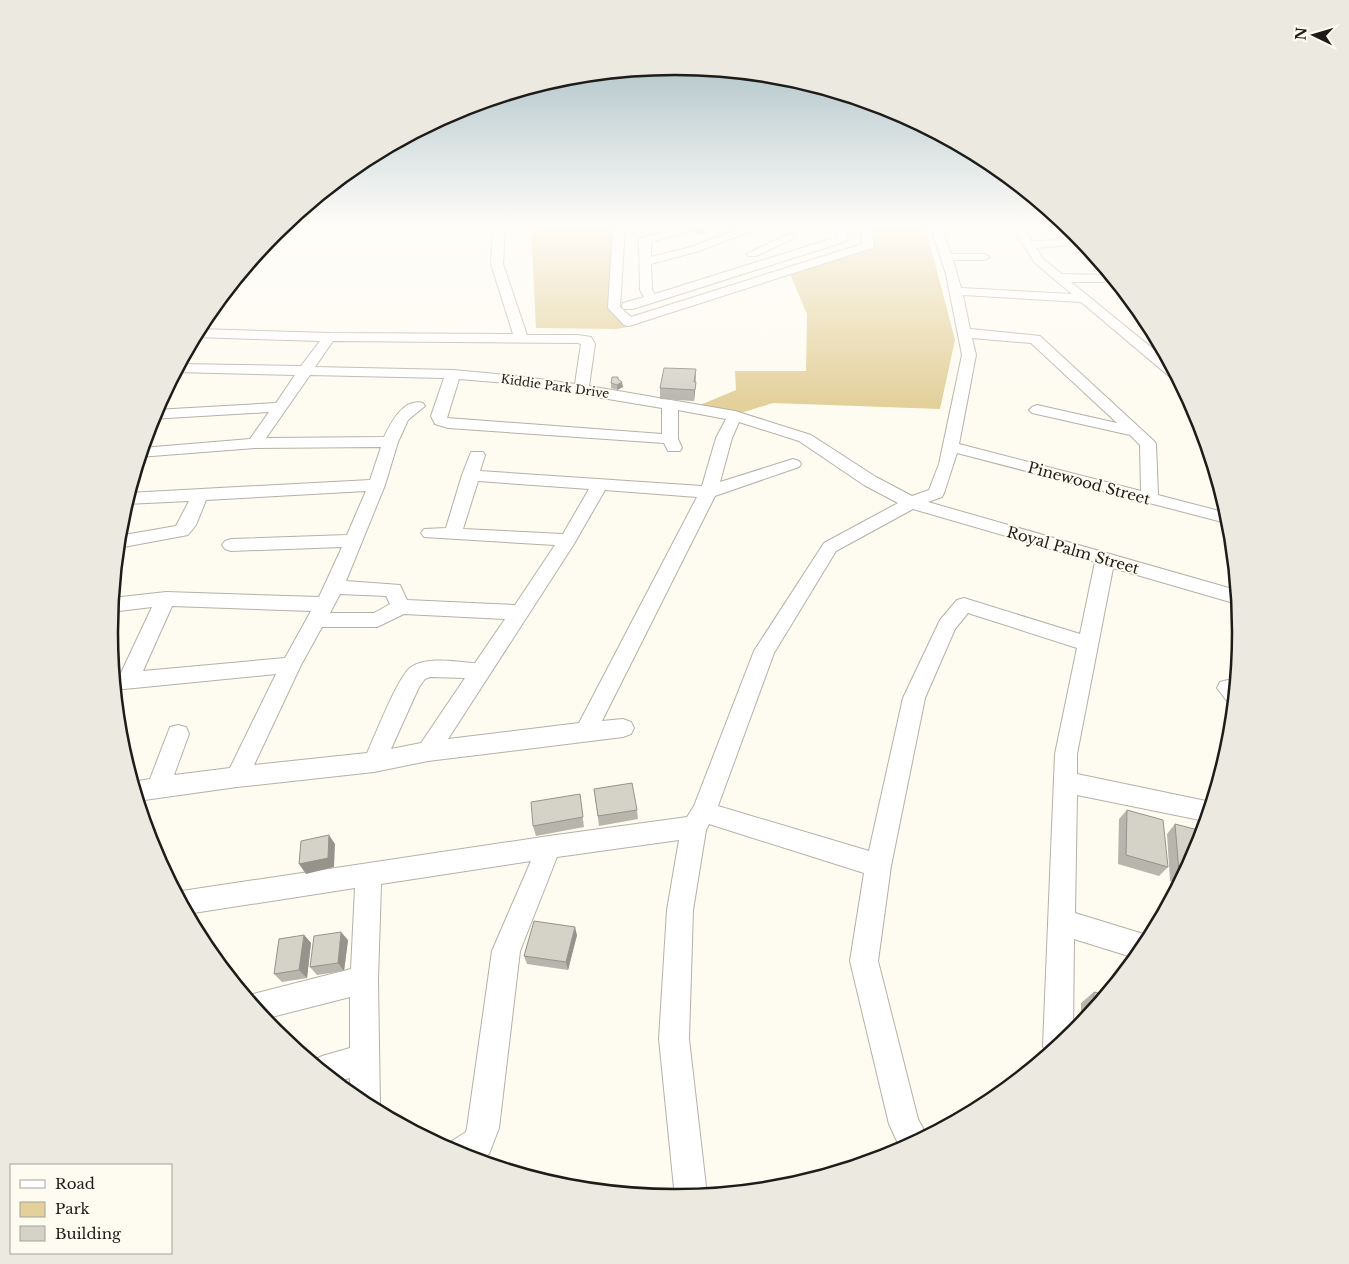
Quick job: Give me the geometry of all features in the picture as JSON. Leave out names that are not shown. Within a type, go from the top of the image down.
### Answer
[{"type":"street","points":[[504,287],[521,338]]},
{"type":"street","points":[[615,287],[614,308],[629,322],[739,287]]},
{"type":"street","points":[[646,287],[651,298]]},
{"type":"street","points":[[628,306],[686,287]]},
{"type":"street","points":[[690,1189],[674,1040],[680,910],[699,820],[764,651],[830,547],[911,502],[936,493],[947,464],[969,355],[955,287]]},
{"type":"street","points":[[1072,287],[1162,363]]},
{"type":"street","points":[[956,291],[1086,299]]},
{"type":"street","points":[[205,333],[329,337],[586,340],[588,344],[582,389]]},
{"type":"street","points":[[965,334],[1035,339],[1148,444],[1150,498]]},
{"type":"street","points":[[255,443],[329,337]]},
{"type":"street","name":"Kiddie Park Drive","points":[[184,368],[453,374],[518,380],[582,389],[735,416],[805,438],[870,481],[911,502]]},
{"type":"street","points":[[453,374],[440,416],[440,421],[448,423],[672,444],[670,405]]},
{"type":"street","points":[[238,776],[291,665],[334,587],[377,485],[390,442],[401,418],[418,406]]},
{"type":"street","points":[[162,414],[280,407]]},
{"type":"street","points":[[1037,410],[1135,432]]},
{"type":"street","points":[[586,730],[708,492],[717,467],[724,438],[735,416]]},
{"type":"street","points":[[147,452],[255,443],[390,442]]},
{"type":"street","name":"Pinewood Street","points":[[950,446],[1220,517]]},
{"type":"street","points":[[1148,452],[1167,454]]},
{"type":"street","points":[[453,534],[477,455]]},
{"type":"street","points":[[470,475],[708,492],[793,464]]},
{"type":"street","points":[[428,752],[568,540],[600,484]]},
{"type":"street","points":[[134,498],[377,485]]},
{"type":"street","points":[[125,541],[182,531],[187,525],[200,494]]},
{"type":"street","name":"Royal Palm Street","points":[[911,502],[1230,595]]},
{"type":"street","points":[[430,533],[568,540]]},
{"type":"street","points":[[231,545],[353,541]]},
{"type":"street","points":[[1058,1035],[1066,754],[1105,560]]},
{"type":"street","points":[[334,587],[393,590],[401,607]]},
{"type":"street","points":[[119,604],[166,599],[320,612],[377,620],[401,607],[519,612]]},
{"type":"street","points":[[121,681],[166,599]]},
{"type":"street","points":[[911,1137],[904,1124],[864,961],[878,866],[914,698],[959,599],[1088,644]]},
{"type":"street","points":[[121,681],[291,665]]},
{"type":"street","points":[[374,762],[410,682],[418,673],[430,669],[480,671]]},
{"type":"street","points":[[140,790],[238,776],[374,762],[428,752],[586,730],[623,728]]},
{"type":"street","points":[[158,787],[178,734]]},
{"type":"street","points":[[1065,782],[1202,810]]},
{"type":"street","points":[[187,901],[549,847],[699,820],[878,866]]},
{"type":"street","points":[[468,1149],[478,1143],[483,1128],[506,952],[549,847]]},
{"type":"street","points":[[365,1095],[364,980],[369,874]]},
{"type":"street","points":[[1062,922],[1136,944]]},
{"type":"street","points":[[262,1005],[364,980]]},
{"type":"street","points":[[329,1069],[364,1059]]},
{"type":"green space","points":[[534,287],[612,287],[608,309],[628,327],[617,329],[536,328]]},
{"type":"green space","points":[[796,287],[941,287],[955,340],[940,409],[773,403],[744,412],[730,413],[700,405],[736,390],[735,371],[806,371],[807,314]]},
{"type":"building","points":[[664,368],[696,369],[695,390],[660,388]]},
{"type":"building","points":[[612,377],[618,377],[622,382],[617,385],[611,383]]},
{"type":"building","points":[[632,783],[637,810],[598,816],[594,789]]},
{"type":"building","points":[[580,794],[583,817],[533,826],[531,802]]},
{"type":"building","points":[[1127,810],[1163,820],[1168,867],[1126,855]]},
{"type":"building","points":[[1175,824],[1195,829],[1179,868]]},
{"type":"building","points":[[329,835],[328,858],[299,864],[301,841]]},
{"type":"building","points":[[534,921],[575,927],[566,962],[524,956]]},
{"type":"building","points":[[341,932],[338,963],[310,967],[314,936]]},
{"type":"building","points":[[304,935],[299,970],[274,974],[279,939]]}]
